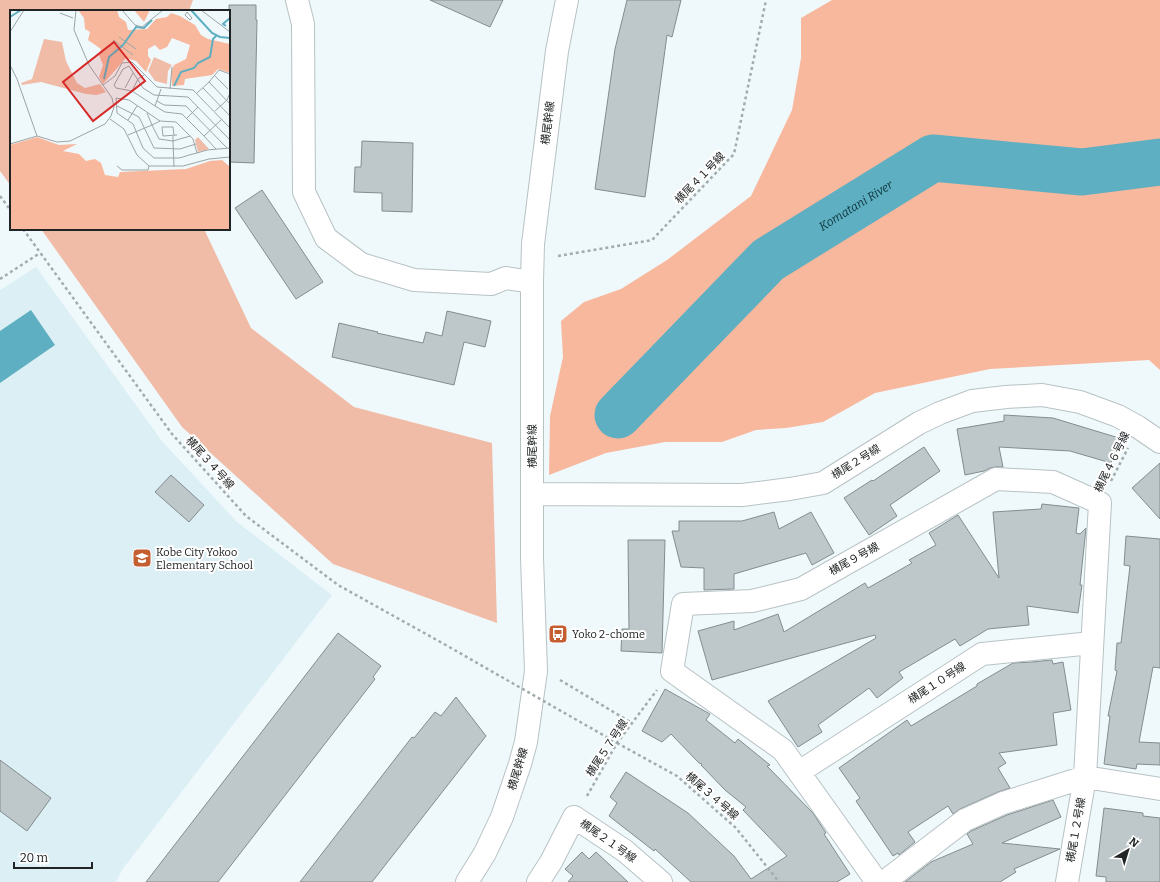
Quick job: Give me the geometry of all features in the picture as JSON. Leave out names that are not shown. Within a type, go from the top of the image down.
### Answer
[{"type":"street","points":[[297,0],[303,24],[304,192],[326,238],[361,264],[414,280],[492,284],[506,278],[532,282]]},
{"type":"street","name":"横尾幹線","points":[[467,882],[485,853],[502,817],[520,764],[526,742],[536,671],[532,558],[533,244],[556,51],[567,0]]},
{"type":"street","name":"横尾２号線","points":[[532,494],[742,495],[790,489],[823,482],[919,423],[972,401],[1042,395],[1080,402],[1118,416],[1160,442]]},
{"type":"street","name":"横尾９号線","points":[[672,671],[683,604],[752,601],[801,589],[996,480],[1053,482],[1100,503]]},
{"type":"street","points":[[1085,777],[1100,503]]},
{"type":"street","name":"横尾１０号線","points":[[799,772],[982,654],[1092,643]]},
{"type":"street","points":[[672,671],[782,750],[877,882]]},
{"type":"street","points":[[884,882],[965,820],[1003,802],[1085,777],[1160,789]]},
{"type":"street","name":"横尾１２号線","points":[[1067,882],[1085,777]]},
{"type":"street","name":"横尾２１号線","points":[[538,882],[551,862],[574,817],[625,851],[661,882]]},
{"type":"path","name":"横尾４１号線","points":[[557,256],[652,240],[734,154],[766,0]]},
{"type":"path","points":[[0,196],[10,210]]},
{"type":"path","name":"横尾３４号線","points":[[24,230],[172,434],[246,516],[338,585],[677,776],[736,828],[779,882]]},
{"type":"path","points":[[0,279],[40,253]]},
{"type":"path","name":"横尾４６号線","points":[[1100,503],[1138,427]]},
{"type":"path","name":"横尾５７号線","points":[[574,817],[617,742],[672,671]]},
{"type":"path","points":[[558,679],[632,723]]},
{"type":"shaded area","points":[[0,0],[193,0],[189,10],[10,10],[10,185],[0,171]]},
{"type":"shaded area","points":[[832,0],[1160,0],[1160,370],[1149,360],[990,369],[875,393],[823,422],[786,428],[756,430],[722,442],[665,442],[606,453],[549,475],[550,416],[563,357],[561,321],[584,302],[621,289],[667,260],[751,196],[792,110],[801,58],[801,18]]},
{"type":"shaded area","points":[[42,230],[204,230],[251,328],[354,407],[492,443],[497,623],[333,564],[182,427]]},
{"type":"shaded area","name":"Kobe City Yokoo Elementary School","points":[[36,267],[162,441],[237,522],[332,595],[122,870],[116,882],[0,882],[0,290]]},
{"type":"water","points":[[31,310],[55,345],[0,383],[0,331]]},
{"type":"building","points":[[430,0],[503,0],[490,27]]},
{"type":"building","points":[[627,0],[681,0],[672,37],[667,35],[645,197],[595,189],[615,49]]},
{"type":"building","points":[[229,5],[256,5],[254,163],[230,162]]},
{"type":"building","points":[[362,141],[413,143],[412,212],[382,211],[382,193],[354,192],[355,167],[361,167]]},
{"type":"building","points":[[262,190],[323,282],[296,299],[235,208]]},
{"type":"building","points":[[447,311],[491,321],[485,347],[464,342],[454,385],[332,357],[339,323],[423,343],[426,332],[442,336]]},
{"type":"building","points":[[1004,415],[1053,418],[1119,438],[1111,463],[1070,451],[999,447],[1003,467],[990,468],[984,471],[965,475],[957,429],[1004,421]]},
{"type":"building","points":[[924,447],[940,471],[890,505],[897,516],[869,535],[844,498],[872,480],[873,481]]},
{"type":"building","points":[[1160,463],[1160,519],[1132,488]]},
{"type":"building","points":[[171,475],[204,505],[189,522],[155,492]]},
{"type":"building","points":[[1042,504],[1079,508],[1076,533],[1080,534],[1086,528],[1080,585],[1082,585],[1078,613],[1027,606],[1029,625],[988,629],[960,646],[955,639],[899,672],[903,678],[877,698],[869,688],[818,725],[822,732],[798,747],[768,701],[876,638],[875,635],[712,680],[698,631],[734,621],[734,630],[778,614],[784,632],[865,583],[868,588],[912,563],[909,560],[936,545],[929,533],[958,515],[999,578],[993,512],[1041,509]]},
{"type":"building","points":[[774,512],[779,529],[811,512],[834,553],[812,565],[806,553],[734,574],[734,589],[704,590],[704,568],[681,567],[672,531],[679,531],[679,521],[742,521]]},
{"type":"building","points":[[1126,536],[1160,539],[1160,668],[1153,667],[1139,742],[1160,743],[1160,765],[1137,764],[1136,769],[1104,764],[1110,716],[1108,716],[1117,671],[1115,670],[1117,643],[1121,643],[1130,566],[1124,565]]},
{"type":"building","points":[[628,540],[665,540],[662,653],[621,651],[622,629],[629,629]]},
{"type":"building","points":[[338,633],[381,666],[373,677],[375,679],[218,882],[146,882]]},
{"type":"building","points":[[1052,660],[1053,664],[1063,662],[1071,710],[1053,713],[1057,745],[999,753],[1006,763],[998,768],[1010,788],[960,809],[953,814],[948,806],[908,832],[915,842],[899,855],[898,853],[893,856],[856,801],[860,798],[839,768],[907,720],[911,726],[1013,663]]},
{"type":"building","points":[[665,689],[710,714],[706,720],[735,743],[738,739],[770,765],[767,766],[813,813],[826,833],[824,834],[850,874],[837,882],[691,882],[655,849],[654,851],[609,816],[617,803],[610,797],[626,772],[688,813],[734,856],[751,879],[787,856],[743,810],[746,807],[725,790],[701,765],[702,764],[699,763],[671,734],[662,742],[642,731]]},
{"type":"building","points":[[456,697],[486,736],[372,882],[300,882],[412,737],[414,738],[435,712],[441,716]]},
{"type":"building","points":[[0,760],[51,798],[27,831],[0,811]]},
{"type":"building","points":[[1053,800],[1061,817],[1002,843],[1060,849],[1014,869],[1016,872],[1000,882],[905,882],[931,862],[973,844],[967,834],[971,831],[1007,815]]},
{"type":"building","points":[[1104,808],[1143,813],[1143,816],[1160,818],[1160,882],[1106,882],[1106,877],[1096,876]]},
{"type":"building","points":[[582,852],[589,859],[596,852],[628,882],[568,882],[573,876],[565,869]]},
{"type":"waterway","name":"Komatani River","points":[[618,415],[768,260],[933,158],[1082,172],[1160,162]]},
{"type":"place","name":"Kobe City Yokoo Elementary School","points":[[142,558]]},
{"type":"place","name":"Yoko 2-chome","points":[[558,634]]}]
